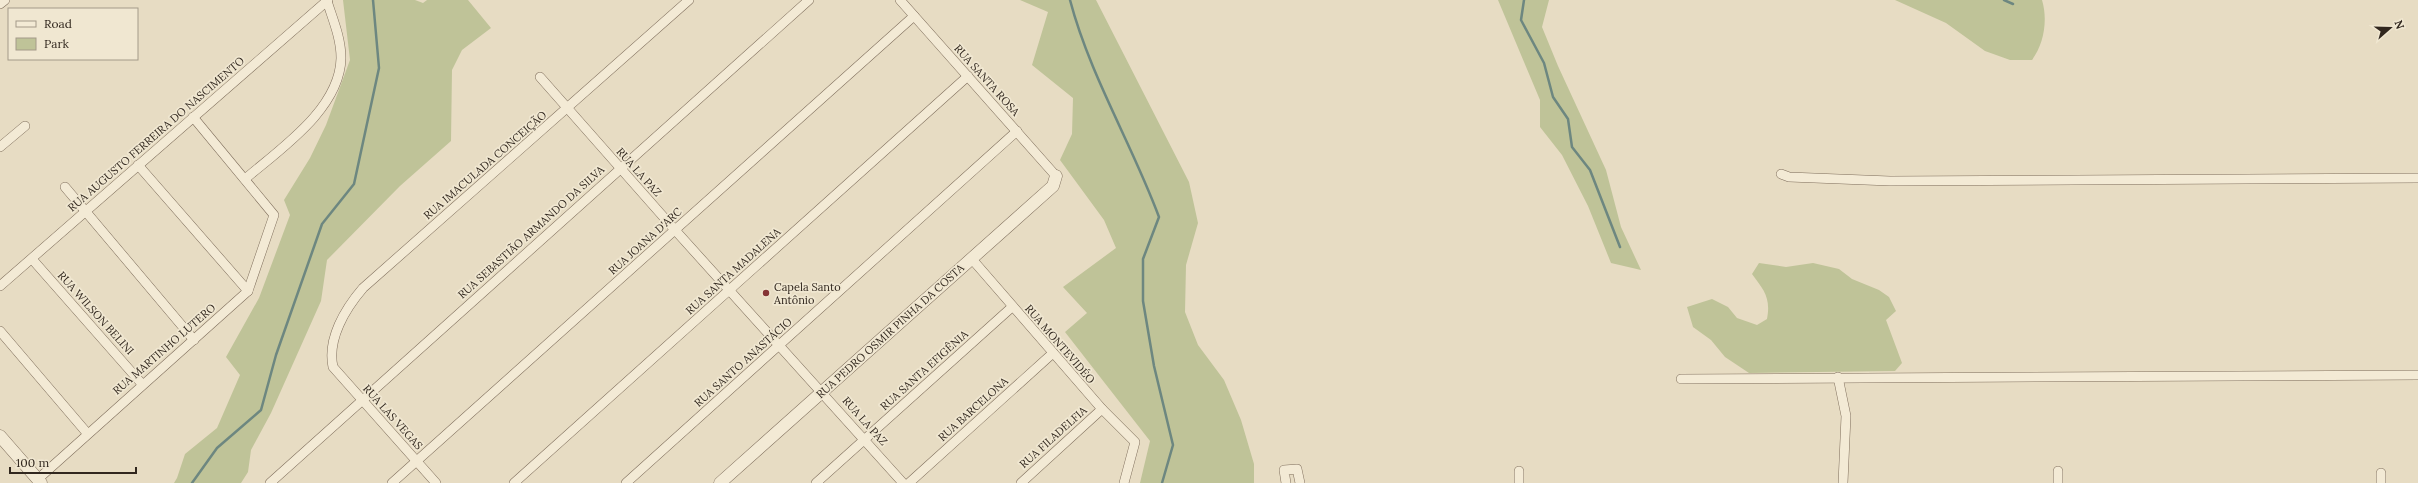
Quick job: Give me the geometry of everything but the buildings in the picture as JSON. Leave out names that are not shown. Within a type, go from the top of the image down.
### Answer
[{"type":"street","points":[[0,4],[5,0]]},
{"type":"street","name":"RUA IMACULADA CONCEIÇÃO","points":[[333,367],[330,355],[332,342],[353,300],[363,288],[689,0]]},
{"type":"street","name":"RUA SEBASTIÃO ARMANDO DA SILVA","points":[[270,483],[809,0]]},
{"type":"street","name":"RUA SANTA ROSA","points":[[900,0],[1017,130],[1056,176]]},
{"type":"street","points":[[193,117],[244,179],[312,122],[327,98],[336,79],[341,58],[338,34],[327,1]]},
{"type":"street","name":"RUA AUGUSTO FERREIRA DO NASCIMENTO","points":[[0,286],[327,1]]},
{"type":"street","name":"RUA JOANA D'ARC","points":[[392,483],[914,16]]},
{"type":"street","name":"RUA SANTA MADALENA","points":[[514,483],[968,76]]},
{"type":"street","name":"RUA LA PAZ","points":[[540,77],[620,169],[865,439],[903,483]]},
{"type":"street","points":[[0,147],[25,126]]},
{"type":"street","name":"RUA SANTO ANASTÁCIO","points":[[626,483],[1017,130]]},
{"type":"street","points":[[138,166],[248,291]]},
{"type":"street","points":[[1781,174],[1789,177],[1890,181],[2418,178]]},
{"type":"street","name":"RUA PEDRO OSMIR PINHA DA COSTA","points":[[720,483],[1053,186],[1056,176]]},
{"type":"street","name":"RUA MARTINHO LUTERO","points":[[39,481],[87,433],[248,291],[274,215],[244,179]]},
{"type":"street","points":[[65,187],[85,213],[194,340]]},
{"type":"street","name":"RUA MONTEVIDÉO","points":[[971,258],[1102,409],[1135,442],[1124,483]]},
{"type":"street","name":"RUA WILSON BELINI","points":[[32,259],[142,384]]},
{"type":"street","name":"RUA SANTA EFIGÊNIA","points":[[816,483],[1012,307]]},
{"type":"street","points":[[0,331],[87,433]]},
{"type":"street","name":"RUA BARCELONA","points":[[909,483],[1053,353]]},
{"type":"street","name":"RUA LAS VEGAS","points":[[333,367],[436,483]]},
{"type":"street","points":[[1681,379],[2418,375]]},
{"type":"street","points":[[1838,377],[1846,416],[1843,483]]},
{"type":"street","name":"RUA FILADELFIA","points":[[1021,483],[1102,409]]},
{"type":"street","points":[[0,436],[39,481]]},
{"type":"street","points":[[1286,483],[1284,470],[1297,469],[1300,483]]},
{"type":"street","points":[[1519,471],[1519,483]]},
{"type":"street","points":[[2058,471],[2058,483]]},
{"type":"green space","points":[[343,0],[415,0],[423,3],[427,0],[468,0],[491,28],[462,50],[452,70],[451,141],[400,186],[327,260],[321,301],[271,413],[251,450],[248,472],[241,483],[174,483],[185,454],[217,428],[240,375],[226,357],[259,298],[290,215],[284,200],[310,158],[326,125],[350,60]]},
{"type":"green space","points":[[1020,0],[1096,0],[1189,182],[1198,223],[1186,265],[1185,312],[1198,345],[1224,380],[1241,420],[1254,464],[1254,483],[1140,483],[1150,441],[1065,332],[1087,313],[1063,287],[1116,248],[1104,220],[1060,160],[1072,134],[1073,98],[1032,65],[1048,12]]},
{"type":"green space","points":[[1498,0],[1549,0],[1542,27],[1558,66],[1606,170],[1621,227],[1641,270],[1611,263],[1588,206],[1562,155],[1540,127],[1540,100]]},
{"type":"green space","points":[[1895,0],[2042,0],[2045,16],[2044,32],[2036,54],[2032,60],[2010,60],[1985,51],[1946,23]]},
{"type":"green space","points":[[1759,263],[1786,267],[1813,263],[1839,269],[1852,279],[1879,290],[1889,297],[1896,311],[1886,320],[1902,363],[1895,371],[1749,373],[1725,357],[1711,340],[1693,327],[1687,307],[1712,299],[1728,307],[1737,318],[1757,325],[1767,319],[1768,305],[1766,295],[1752,274]]},
{"type":"waterway","points":[[192,483],[217,448],[261,410],[276,355],[322,224],[354,184],[379,68],[373,0]]},
{"type":"waterway","points":[[1070,0],[1078,28],[1100,83],[1137,163],[1159,217],[1143,259],[1143,301],[1154,366],[1173,445],[1162,483]]},
{"type":"waterway","points":[[1524,0],[1521,20],[1544,63],[1553,97],[1568,119],[1572,147],[1590,170],[1620,247]]},
{"type":"waterway","points":[[2004,0],[2013,4]]},
{"type":"place","name":"Capela Santo Antônio","points":[[766,293]]}]
